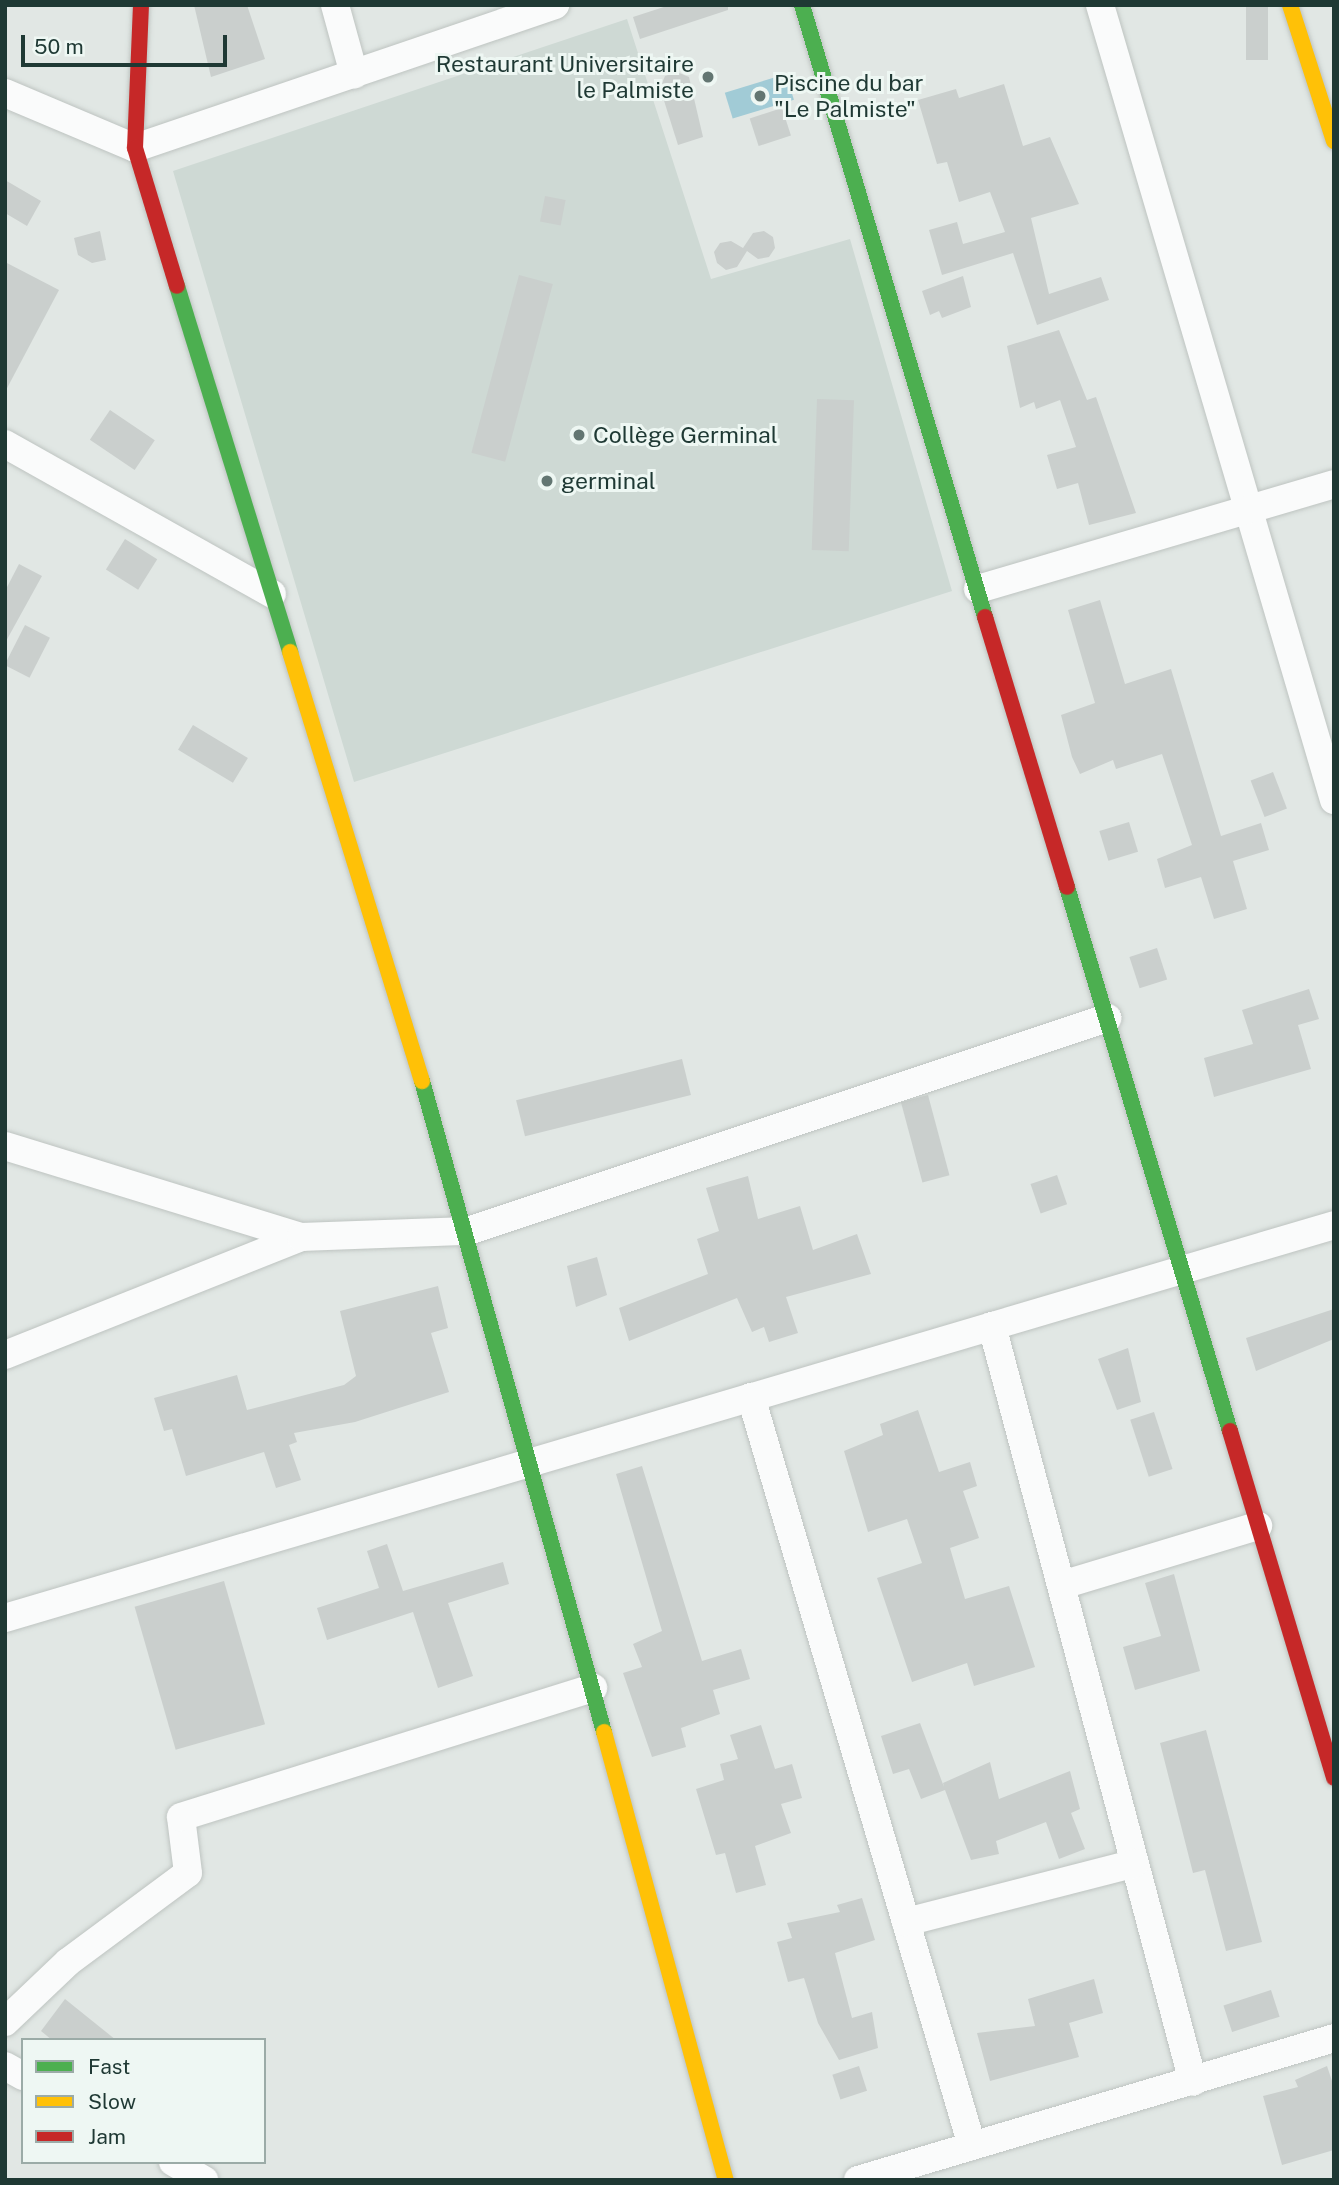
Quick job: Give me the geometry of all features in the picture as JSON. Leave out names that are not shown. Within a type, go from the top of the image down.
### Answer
[{"type":"street","points":[[141,5],[135,148],[468,1231],[726,2180]]},
{"type":"street","points":[[335,5],[354,74]]},
{"type":"street","points":[[5,93],[135,148],[555,5]]},
{"type":"street","points":[[802,5],[1334,1779]]},
{"type":"street","points":[[1100,5],[1334,800]]},
{"type":"street","points":[[1290,5],[1329,113],[1334,141]]},
{"type":"street","points":[[5,444],[272,594]]},
{"type":"street","points":[[978,590],[1334,484]]},
{"type":"street","points":[[5,1146],[301,1237],[468,1231],[1107,1018]]},
{"type":"street","points":[[5,1618],[1334,1225]]},
{"type":"street","points":[[5,1355],[301,1237]]},
{"type":"street","points":[[992,1326],[1193,2082]]},
{"type":"street","points":[[751,1397],[972,2146]]},
{"type":"street","points":[[1062,1585],[1258,1526]]},
{"type":"street","points":[[5,2022],[68,1962],[188,1873],[181,1817],[593,1688]]},
{"type":"street","points":[[906,1922],[1135,1863]]},
{"type":"street","points":[[858,2180],[1334,2038]]},
{"type":"street","points":[[5,2066],[21,2076]]},
{"type":"street","points":[[176,2164],[204,2180]]},
{"type":"shaded area","name":"Collège Germinal","points":[[627,19],[711,279],[850,239],[952,591],[354,782],[173,171]]},
{"type":"water","name":"Piscine du bar \"Le Palmiste\"","points":[[786,74],[794,100],[733,119],[725,93]]},
{"type":"building","points":[[194,5],[247,5],[265,59],[211,77]]},
{"type":"building","points":[[670,5],[728,5],[728,10],[640,39],[633,17]]},
{"type":"building","points":[[1246,5],[1268,5],[1268,60],[1246,60]]},
{"type":"building","points":[[677,72],[689,77],[703,137],[678,145],[660,88],[665,76]]},
{"type":"building","points":[[1004,84],[1023,146],[1050,137],[1079,204],[1031,218],[1049,294],[1101,277],[1109,300],[1037,325],[1013,253],[942,275],[929,230],[957,222],[963,244],[1005,232],[990,192],[959,202],[947,162],[937,164],[918,100],[956,89],[959,98]]},
{"type":"building","points":[[782,108],[791,136],[759,146],[750,119]]},
{"type":"building","points":[[5,180],[41,201],[27,226],[5,213]]},
{"type":"building","points":[[545,196],[566,200],[561,226],[540,222]]},
{"type":"building","points":[[100,231],[106,260],[92,263],[78,255],[74,238]]},
{"type":"building","points":[[764,231],[773,237],[775,248],[769,257],[758,259],[747,251],[737,267],[726,270],[717,263],[714,252],[720,243],[731,241],[743,248],[753,233]]},
{"type":"building","points":[[5,262],[59,290],[5,392]]},
{"type":"building","points":[[519,275],[553,284],[505,462],[471,453]]},
{"type":"building","points":[[963,276],[971,307],[942,318],[939,311],[930,315],[922,291]]},
{"type":"building","points":[[1059,330],[1087,400],[1096,397],[1136,513],[1089,525],[1078,483],[1057,489],[1047,455],[1076,447],[1060,400],[1036,409],[1034,402],[1020,408],[1007,346]]},
{"type":"building","points":[[817,399],[854,400],[849,551],[812,550]]},
{"type":"building","points":[[110,410],[155,440],[135,470],[90,440]]},
{"type":"building","points":[[125,539],[157,559],[138,590],[106,570]]},
{"type":"building","points":[[19,564],[42,576],[5,643],[5,591]]},
{"type":"building","points":[[1100,600],[1125,684],[1171,669],[1221,836],[1261,823],[1269,850],[1233,861],[1247,909],[1214,919],[1201,877],[1165,888],[1157,859],[1192,845],[1162,754],[1116,769],[1113,760],[1080,774],[1072,757],[1061,715],[1095,703],[1068,610]]},
{"type":"building","points":[[25,625],[50,638],[30,678],[5,665]]},
{"type":"building","points":[[193,725],[248,758],[233,783],[178,750]]},
{"type":"building","points":[[1273,772],[1287,808],[1265,817],[1251,781]]},
{"type":"building","points":[[1129,822],[1138,852],[1108,861],[1099,831]]},
{"type":"building","points":[[1157,948],[1167,979],[1140,988],[1129,957]]},
{"type":"building","points":[[1309,989],[1319,1019],[1298,1025],[1311,1069],[1214,1097],[1204,1058],[1253,1044],[1242,1010]]},
{"type":"building","points":[[682,1059],[691,1095],[525,1136],[516,1100]]},
{"type":"building","points":[[928,1095],[949,1175],[922,1182],[901,1102]]},
{"type":"building","points":[[1057,1175],[1067,1204],[1041,1213],[1031,1184]]},
{"type":"building","points":[[748,1176],[758,1219],[800,1206],[813,1250],[857,1234],[871,1274],[786,1297],[798,1333],[769,1342],[764,1327],[752,1332],[737,1298],[629,1341],[619,1308],[708,1274],[697,1239],[719,1231],[706,1188]]},
{"type":"building","points":[[597,1257],[607,1295],[576,1307],[567,1266]]},
{"type":"building","points":[[438,1286],[448,1328],[431,1333],[449,1392],[355,1422],[294,1433],[297,1442],[289,1445],[301,1480],[276,1488],[264,1452],[186,1476],[172,1429],[164,1431],[154,1398],[237,1375],[247,1410],[344,1385],[356,1376],[340,1311]]},
{"type":"building","points":[[1334,1309],[1334,1339],[1256,1371],[1246,1338]]},
{"type":"building","points":[[1128,1348],[1141,1402],[1117,1410],[1098,1359]]},
{"type":"building","points":[[918,1410],[939,1472],[970,1462],[977,1486],[963,1491],[979,1538],[950,1548],[965,1599],[1009,1586],[1035,1667],[974,1686],[967,1663],[912,1682],[877,1578],[922,1563],[907,1519],[868,1532],[844,1451],[883,1435],[880,1424]]},
{"type":"building","points":[[1154,1412],[1173,1469],[1149,1477],[1130,1420]]},
{"type":"building","points":[[642,1466],[702,1661],[741,1649],[750,1679],[713,1690],[720,1714],[681,1728],[686,1747],[652,1757],[623,1673],[642,1667],[633,1644],[662,1631],[616,1474]]},
{"type":"building","points":[[387,1544],[403,1591],[503,1562],[509,1584],[448,1603],[473,1676],[438,1688],[413,1612],[327,1640],[317,1608],[379,1588],[367,1551]]},
{"type":"building","points":[[1174,1574],[1200,1671],[1135,1690],[1123,1647],[1161,1636],[1145,1583]]},
{"type":"building","points":[[224,1581],[265,1724],[176,1750],[135,1607]]},
{"type":"building","points":[[920,1723],[944,1787],[943,1783],[990,1762],[999,1799],[1070,1771],[1080,1809],[1071,1813],[1085,1849],[1059,1859],[1046,1822],[996,1841],[999,1854],[971,1860],[945,1790],[921,1799],[909,1769],[893,1774],[881,1736]]},
{"type":"building","points":[[761,1725],[775,1769],[792,1764],[802,1798],[781,1804],[791,1833],[755,1846],[766,1885],[736,1893],[725,1853],[716,1855],[696,1789],[724,1780],[720,1764],[738,1759],[730,1735]]},
{"type":"building","points":[[1206,1730],[1262,1942],[1226,1951],[1205,1870],[1193,1873],[1160,1743]]},
{"type":"building","points":[[862,1898],[875,1940],[835,1953],[852,2018],[872,2012],[878,2048],[839,2060],[818,2023],[804,1978],[788,1982],[777,1942],[792,1938],[787,1923],[840,1912],[837,1905]]},
{"type":"building","points":[[1094,1979],[1103,2013],[1069,2023],[1079,2057],[990,2081],[977,2033],[1035,2026],[1028,1999]]},
{"type":"building","points":[[1271,1990],[1280,2017],[1232,2032],[1223,2005]]},
{"type":"building","points":[[65,1999],[114,2038],[50,2038],[41,2031]]},
{"type":"building","points":[[859,2066],[867,2091],[840,2099],[832,2075]]},
{"type":"building","points":[[1327,2066],[1334,2087],[1334,2150],[1282,2165],[1263,2096],[1298,2087],[1295,2080]]},
{"type":"traffic: fast","points":[[802,5],[985,617]]},
{"type":"traffic: fast","points":[[177,286],[290,652]]},
{"type":"traffic: fast","points":[[1067,887],[1230,1431]]},
{"type":"traffic: fast","points":[[422,1081],[604,1732]]},
{"type":"traffic: slow","points":[[1290,5],[1334,141]]},
{"type":"traffic: slow","points":[[290,652],[422,1081]]},
{"type":"traffic: slow","points":[[604,1732],[726,2180]]},
{"type":"traffic: jam","points":[[141,5],[135,148],[177,286]]},
{"type":"traffic: jam","points":[[985,617],[1067,887]]},
{"type":"traffic: jam","points":[[1230,1431],[1334,1778]]},
{"type":"place","name":"Restaurant Universitaire le Palmiste","points":[[708,77]]},
{"type":"place","name":"Piscine du bar \"Le Palmiste\"","points":[[760,96]]},
{"type":"place","name":"Collège Germinal","points":[[579,435]]},
{"type":"place","name":"germinal","points":[[547,481]]}]
